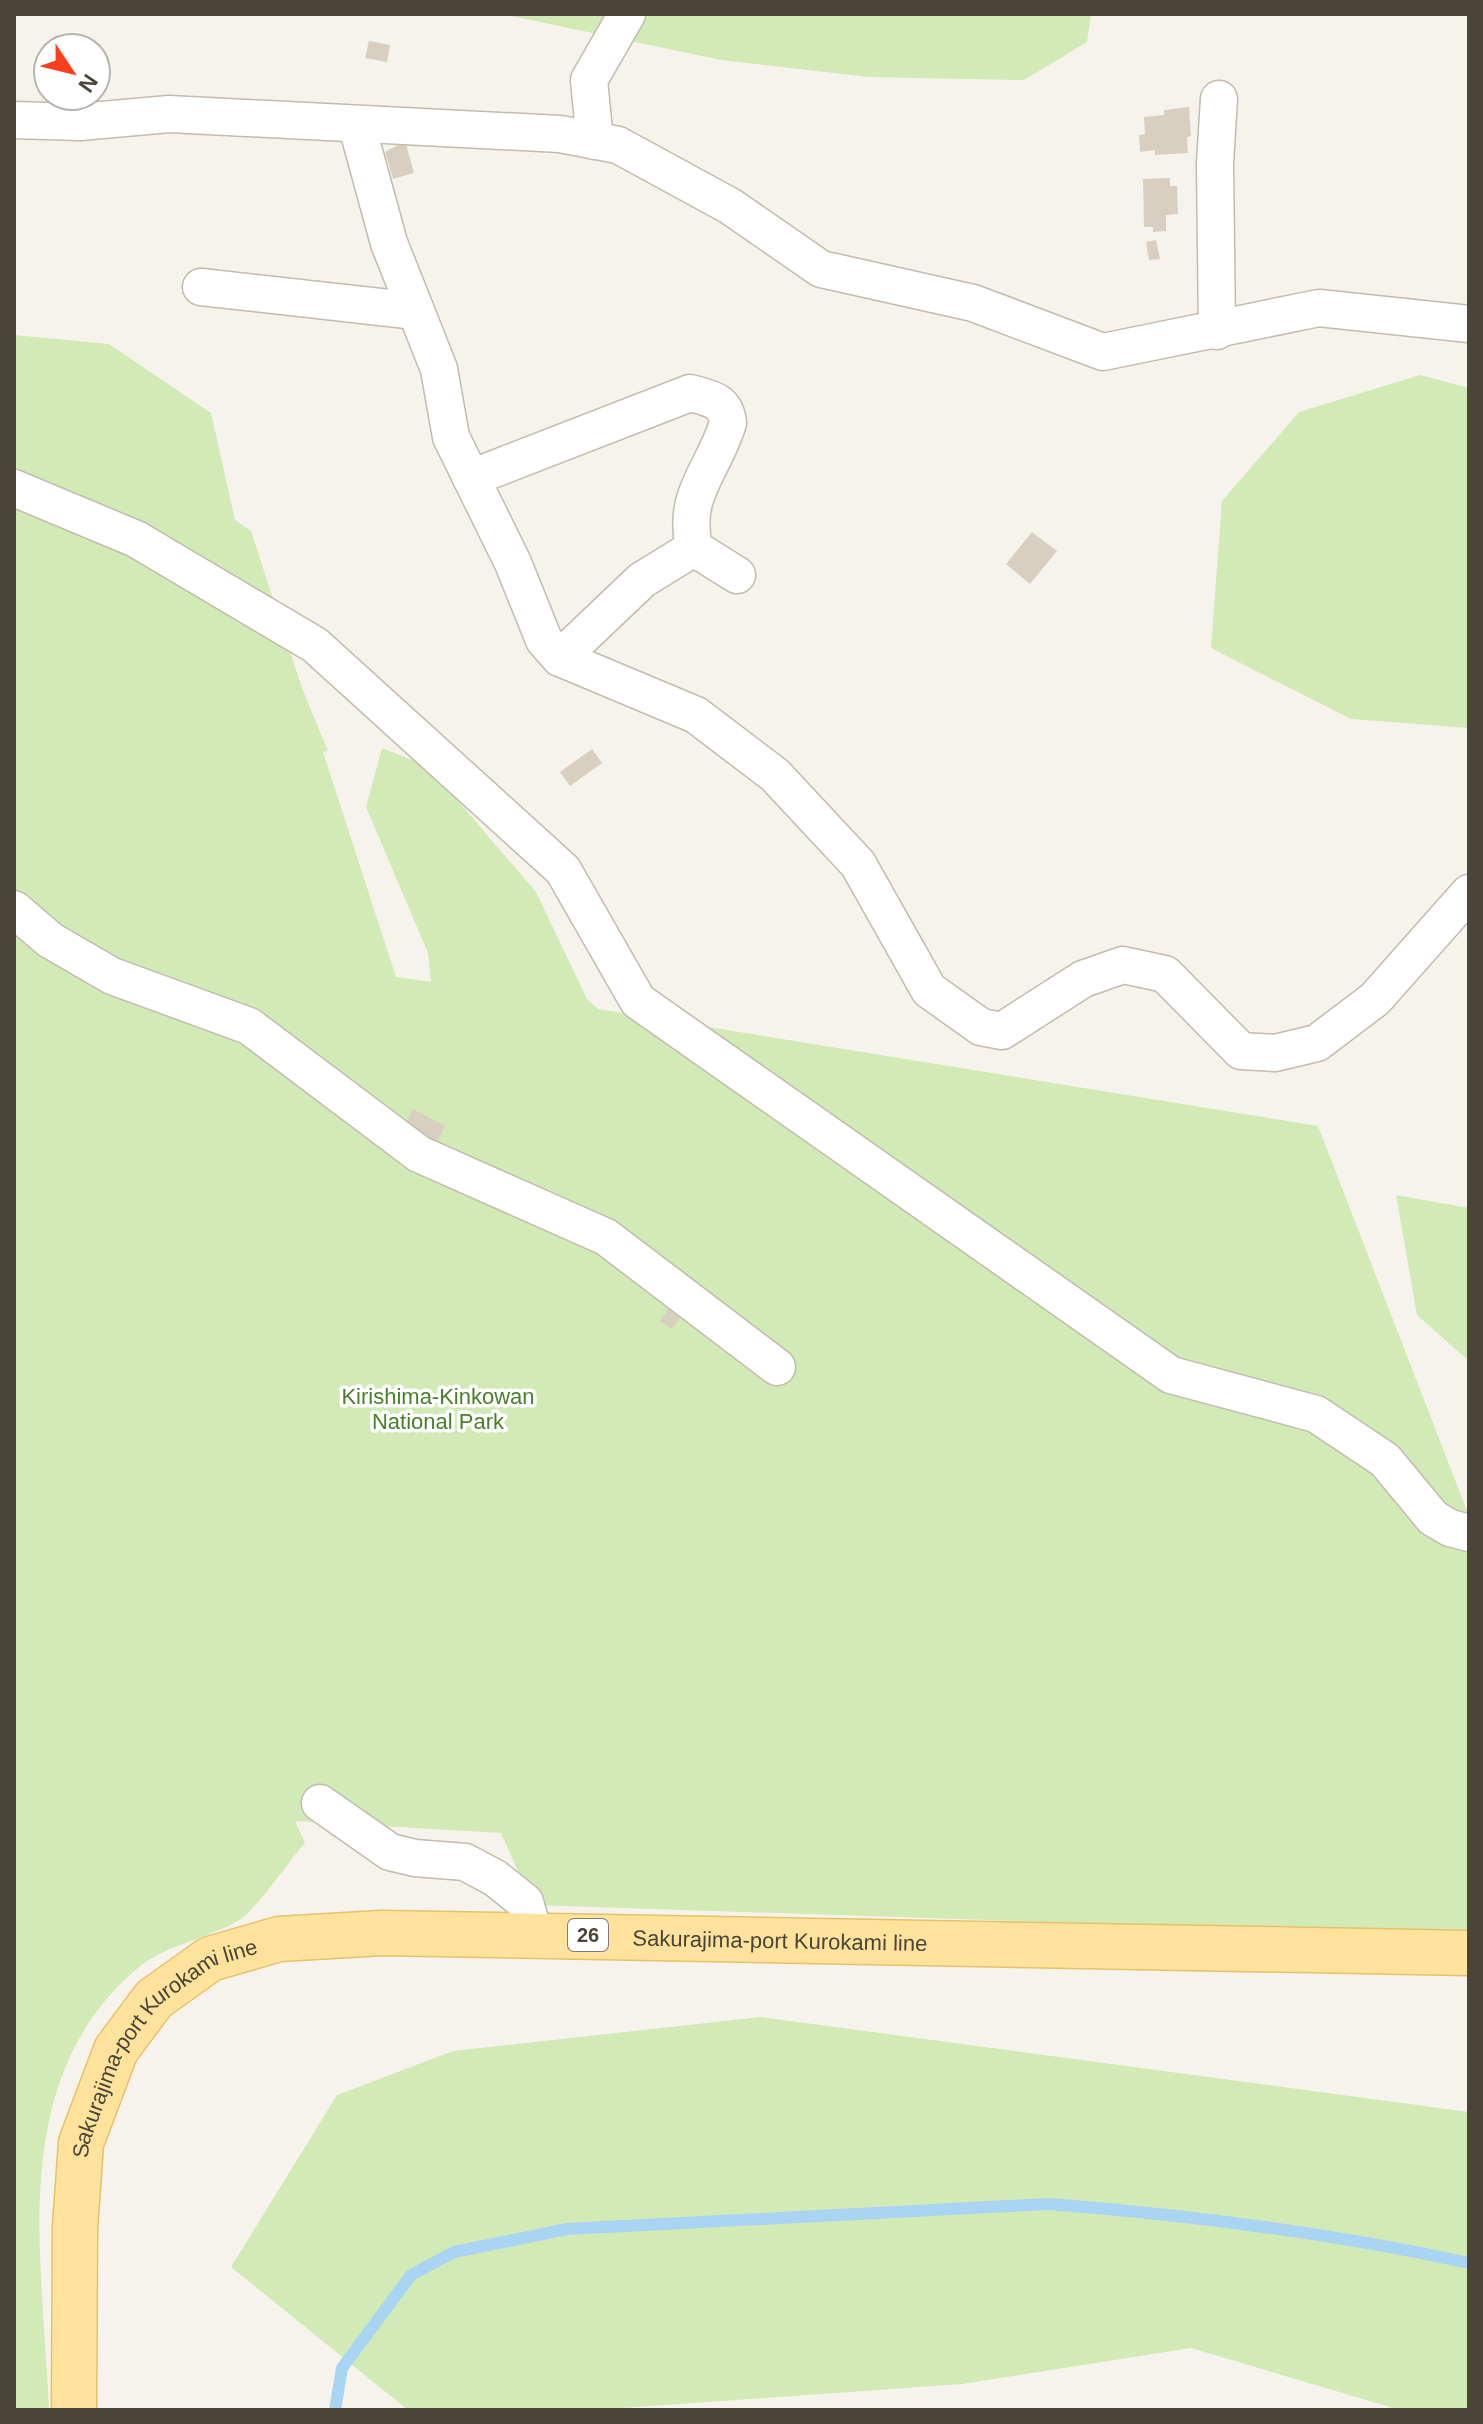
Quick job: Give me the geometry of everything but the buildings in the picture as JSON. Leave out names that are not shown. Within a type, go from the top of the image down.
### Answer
[{"type":"main road","name":"Sakurajima-port Kurokami line","points":[[74,2410],[75,2228],[81,2143],[116,2050],[154,1999],[210,1959],[279,1939],[382,1933],[1469,1953]]},
{"type":"street","points":[[595,141],[589,80],[627,14]]},
{"type":"street","points":[[1217,331],[1215,163],[1219,99]]},
{"type":"street","points":[[14,120],[80,122],[169,114],[560,134],[618,145],[730,206],[821,269],[973,303],[1103,352],[1319,308],[1469,324]]},
{"type":"street","points":[[357,126],[389,243],[439,369],[451,437],[513,563],[544,640],[560,658],[696,715],[775,775],[858,864],[929,990],[981,1027],[1002,1031],[1083,979],[1123,965],[1165,974],[1241,1051],[1275,1053],[1317,1043],[1375,999],[1469,893]]},
{"type":"street","points":[[201,287],[416,311]]},
{"type":"street","points":[[471,478],[690,393],[716,400],[727,412],[728,423],[690,507],[689,524],[694,548],[737,575]]},
{"type":"street","points":[[14,488],[136,539],[315,645],[563,870],[638,1001],[1171,1375],[1316,1414],[1385,1460],[1433,1518],[1450,1528],[1469,1533]]},
{"type":"street","points":[[560,658],[642,580],[694,548]]},
{"type":"street","points":[[14,909],[50,940],[112,976],[249,1026],[419,1154],[606,1237],[777,1367]]},
{"type":"street","points":[[320,1803],[390,1852],[415,1858],[465,1862],[495,1878],[525,1902],[534,1934]]},
{"type":"green space","points":[[502,14],[1091,14],[1087,42],[1024,80],[869,77],[721,60]]},
{"type":"green space","name":"Kirishima-Kinkowan National Park","points":[[14,335],[109,344],[211,413],[235,520],[251,531],[302,688],[328,751],[323,752],[396,977],[431,982],[428,953],[366,807],[382,748],[429,767],[536,892],[587,999],[598,1009],[1318,1126],[1469,1516],[1469,1936],[533,1905],[501,1833],[295,1821],[305,1843],[245,1916],[162,1953],[139,1967],[96,2012],[68,2062],[50,2116],[42,2173],[40,2232],[49,2410],[14,2410]]},
{"type":"green space","points":[[1420,375],[1469,388],[1469,728],[1351,719],[1211,648],[1222,501],[1299,412]]},
{"type":"green space","points":[[1396,1195],[1469,1208],[1469,1361],[1417,1315]]},
{"type":"green space","points":[[761,2017],[1469,2112],[1469,2410],[1400,2410],[1191,2348],[962,2384],[595,2410],[408,2410],[231,2267],[337,2095],[453,2051]]},
{"type":"waterway","points":[[335,2410],[342,2368],[411,2275],[454,2252],[567,2229],[1049,2204],[1260,2226],[1469,2263]]}]
